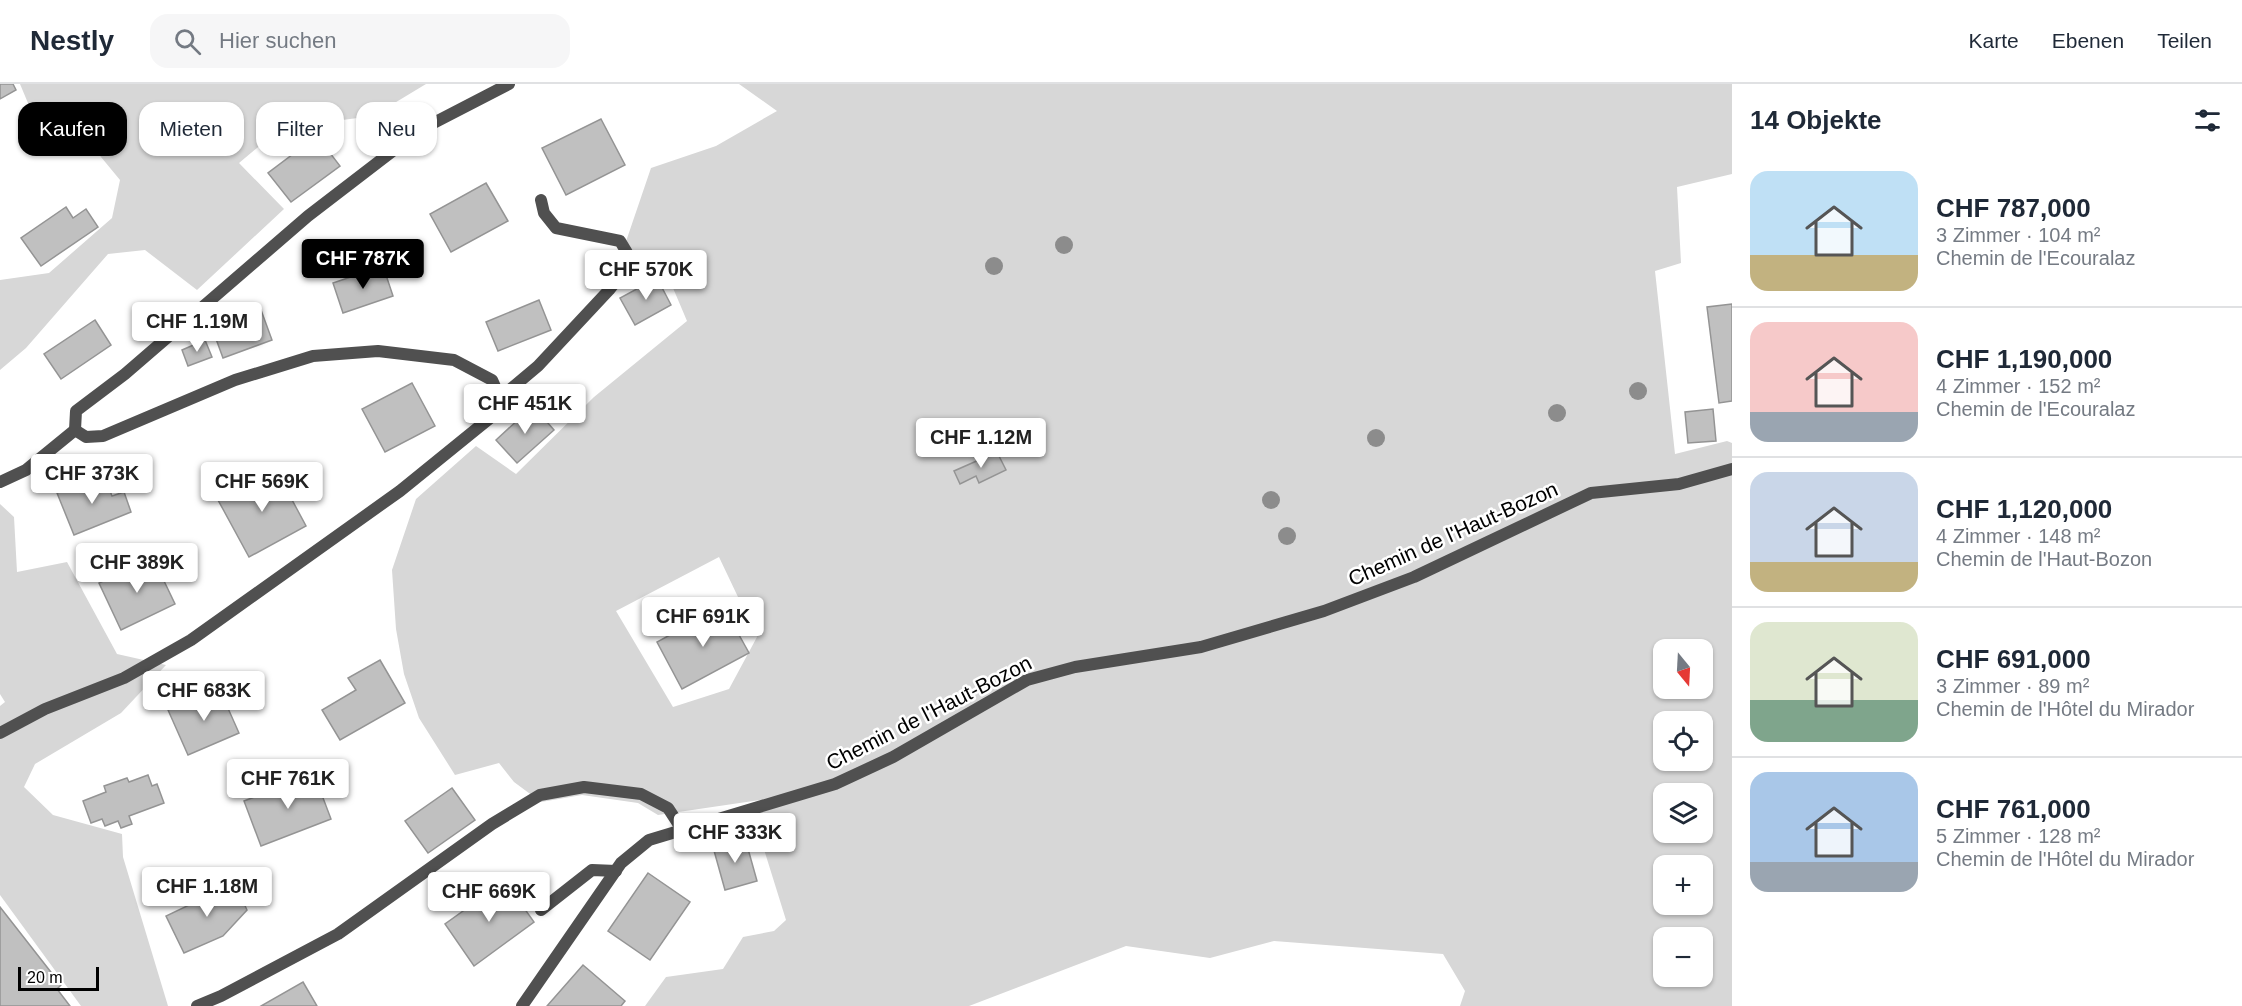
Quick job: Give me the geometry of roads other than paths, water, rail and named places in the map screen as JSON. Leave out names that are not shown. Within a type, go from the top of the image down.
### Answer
[{"type":"street","points":[[75,430],[75,411],[124,374],[308,216],[420,130],[509,84]]},
{"type":"street","points":[[0,733],[45,710],[124,678],[191,640],[400,491],[490,418],[500,398],[538,366],[609,290],[632,261],[620,241],[556,228],[544,213],[541,200]]},
{"type":"street","points":[[75,430],[86,437],[103,435],[246,376],[312,356],[378,351],[454,360],[492,380],[500,398]]},
{"type":"street","points":[[0,482],[26,470],[75,430]]},
{"type":"street","name":"Chemin de l'Haut-Bozon","points":[[522,1006],[621,863],[649,840],[835,784],[893,757],[1027,680],[1075,667],[1201,647],[1324,611],[1414,577],[1591,493],[1679,484],[1732,469]]},
{"type":"street","points":[[197,1006],[221,996],[338,934],[492,824],[540,795],[584,787],[641,794],[669,808],[683,831]]},
{"type":"street","points":[[541,910],[592,870],[615,871]]}]
